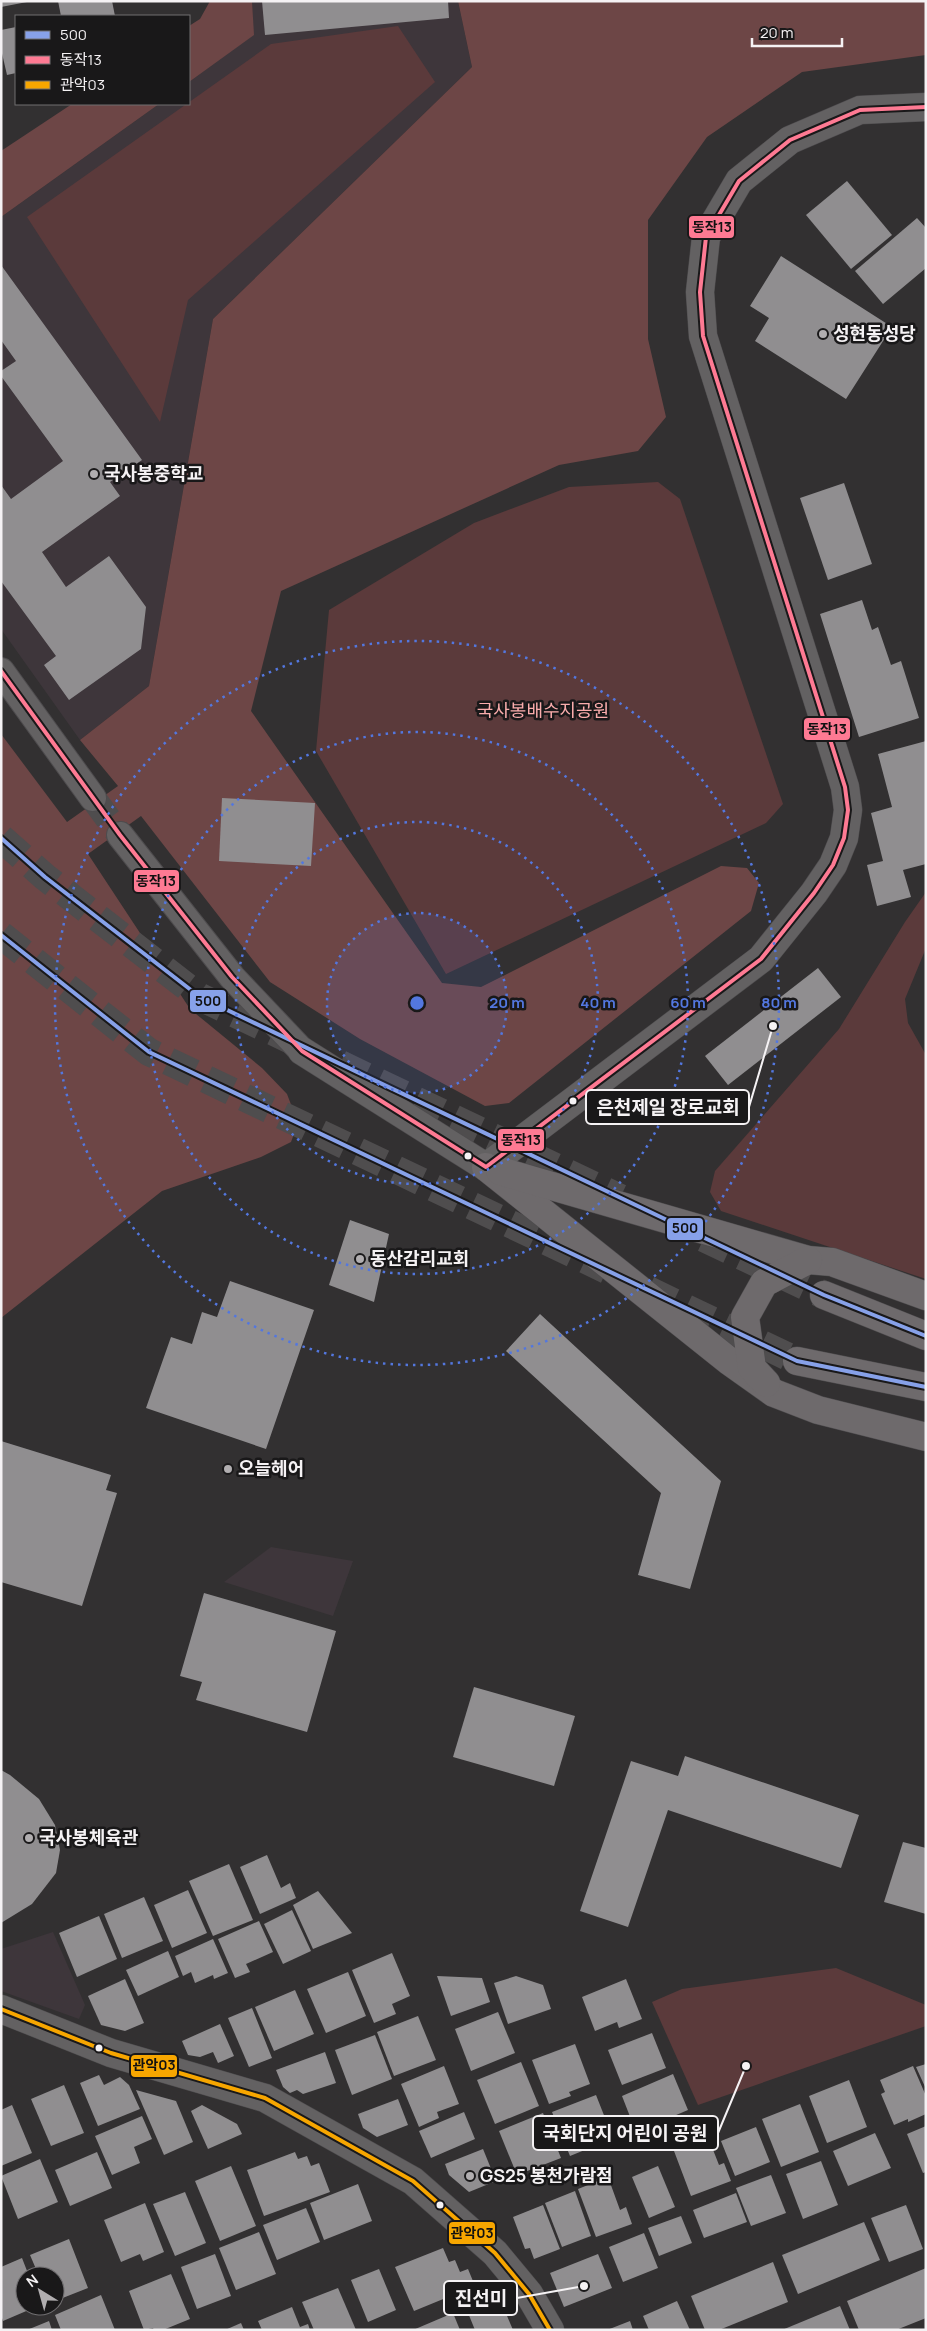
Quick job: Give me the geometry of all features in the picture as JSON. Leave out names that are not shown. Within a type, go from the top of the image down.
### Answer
[{"type":"main road","points":[[486,1167],[808,1260],[832,1262],[926,1296]]},
{"type":"main road","points":[[486,1167],[729,1360],[774,1393],[818,1410],[926,1437]]},
{"type":"main road","points":[[774,1393],[752,1368],[745,1317],[764,1283],[808,1260]]},
{"type":"main road","points":[[824,1296],[926,1336]]},
{"type":"main road","points":[[797,1361],[926,1387]]},
{"type":"street","points":[[120,835],[232,977],[302,1051],[486,1167],[760,959],[814,894],[833,865],[844,838],[848,810],[845,787],[703,336],[700,292],[706,237],[739,181],[790,140],[860,110],[926,108]]},
{"type":"street","points":[[1,671],[93,798]]},
{"type":"street","points":[[1,2009],[111,2053],[265,2098],[413,2181],[495,2253],[530,2294],[550,2330]]},
{"type":"shaded area","points":[[210,1],[252,1],[254,35],[190,81],[190,25],[200,19]]},
{"type":"shaded area","name":"국사봉중학교","points":[[252,1],[458,1],[472,67],[213,319],[149,686],[80,740],[1,629],[1,217],[158,105],[190,105],[190,81],[253,35]]},
{"type":"shaded area","points":[[458,1],[926,1],[926,55],[802,72],[707,137],[648,220],[648,339],[666,417],[638,451],[559,465],[281,591],[251,711],[442,983],[481,987],[721,866],[747,868],[759,883],[751,911],[509,1103],[485,1106],[360,1039],[270,982],[141,816],[88,854],[190,1009],[262,1068],[287,1094],[298,1123],[291,1142],[261,1157],[162,1191],[1,1318],[1,734],[67,822],[118,786],[80,740],[149,686],[213,319],[472,67]]},
{"type":"shaded area","points":[[70,105],[158,105],[1,217],[1,151]]},
{"type":"shaded area","points":[[271,1547],[353,1561],[333,1616],[224,1582]]},
{"type":"shaded area","points":[[53,1932],[85,2005],[79,2019],[1,1991],[1,1949]]},
{"type":"green space","points":[[398,26],[435,82],[188,300],[160,422],[27,217],[185,105],[190,105],[190,101],[271,44]]},
{"type":"green space","name":"국사봉배수지공원","points":[[658,482],[680,499],[783,804],[766,823],[446,974],[316,751],[329,610],[474,523],[569,487]]},
{"type":"green space","points":[[926,892],[926,948],[905,999],[908,1023],[926,1055],[926,1279],[721,1211],[710,1192],[715,1171],[839,1029],[905,922]]},
{"type":"green space","points":[[836,1968],[926,2005],[926,2026],[698,2105],[652,2002],[682,1989]]},
{"type":"building","points":[[1,1],[27,1],[27,2],[1,7]]},
{"type":"building","points":[[58,1],[112,1],[115,15],[61,15]]},
{"type":"building","points":[[262,1],[448,1],[449,18],[265,35]]},
{"type":"building","points":[[15,27],[15,73],[7,75],[1,49],[1,30]]},
{"type":"building","points":[[847,181],[892,235],[851,269],[806,215]]},
{"type":"building","points":[[917,218],[926,228],[926,268],[883,304],[855,271]]},
{"type":"building","name":"성현동성당","points":[[781,256],[892,327],[846,399],[755,341],[769,318],[750,306]]},
{"type":"building","points":[[1,265],[142,460],[110,482],[120,496],[42,552],[66,587],[109,556],[146,607],[141,649],[69,700],[44,665],[56,656],[1,581],[1,485],[11,499],[63,461],[1,376],[1,371],[16,361],[1,340]]},
{"type":"building","points":[[844,483],[872,564],[828,580],[800,498]]},
{"type":"building","points":[[862,600],[872,630],[878,627],[891,665],[901,661],[919,718],[859,737],[820,614]]},
{"type":"building","points":[[926,741],[926,864],[903,870],[911,897],[877,906],[867,865],[883,861],[871,813],[892,807],[878,754]]},
{"type":"building","points":[[222,798],[315,803],[311,866],[219,861]]},
{"type":"building","points":[[818,968],[841,997],[728,1085],[705,1056]]},
{"type":"building","name":"동산감리교회","points":[[350,1220],[389,1234],[374,1302],[329,1285]]},
{"type":"building","points":[[230,1281],[314,1310],[266,1449],[146,1408],[171,1337],[192,1344],[202,1312],[217,1317]]},
{"type":"building","points":[[540,1314],[721,1481],[690,1589],[638,1575],[661,1493],[506,1351]]},
{"type":"building","points":[[1,1441],[111,1475],[106,1490],[117,1493],[82,1606],[1,1582]]},
{"type":"building","points":[[204,1593],[336,1631],[307,1732],[196,1700],[202,1682],[180,1676]]},
{"type":"building","points":[[474,1687],[575,1716],[554,1786],[453,1757]]},
{"type":"building","points":[[685,1756],[859,1815],[841,1868],[668,1810],[628,1927],[580,1911],[631,1761],[678,1776]]},
{"type":"building","name":"국사봉체육관","points":[[1,1770],[39,1799],[55,1825],[60,1850],[56,1873],[32,1904],[1,1923]]},
{"type":"building","points":[[903,1842],[926,1848],[926,1914],[884,1902]]},
{"type":"building","points":[[267,1855],[281,1888],[290,1883],[296,1898],[260,1914],[240,1867]]},
{"type":"building","points":[[229,1864],[253,1920],[213,1936],[189,1881]]},
{"type":"building","points":[[188,1890],[207,1933],[172,1948],[154,1905]]},
{"type":"building","points":[[318,1891],[352,1933],[313,1949],[293,1905]]},
{"type":"building","points":[[144,1897],[163,1941],[122,1958],[104,1914]]},
{"type":"building","points":[[292,1910],[311,1951],[283,1964],[264,1924]]},
{"type":"building","points":[[99,1916],[117,1959],[77,1977],[59,1933]]},
{"type":"building","points":[[259,1921],[273,1952],[246,1964],[250,1972],[235,1978],[218,1939]]},
{"type":"building","points":[[213,1939],[228,1973],[214,1979],[213,1975],[195,1983],[191,1972],[183,1976],[175,1956]]},
{"type":"building","points":[[168,1951],[179,1977],[138,1996],[126,1970]]},
{"type":"building","points":[[392,1953],[410,1996],[392,2004],[396,2014],[374,2023],[352,1970]]},
{"type":"building","points":[[348,1972],[366,2016],[326,2033],[307,1989]]},
{"type":"building","points":[[437,1976],[482,1978],[490,2002],[451,2016]]},
{"type":"building","points":[[516,1976],[543,1985],[551,2009],[508,2024],[494,1983]]},
{"type":"building","points":[[125,1979],[144,2023],[125,2031],[101,2025],[88,1996]]},
{"type":"building","points":[[626,1979],[642,2019],[619,2028],[617,2022],[595,2031],[582,1997]]},
{"type":"building","points":[[295,1990],[314,2034],[274,2051],[255,2007]]},
{"type":"building","points":[[252,2008],[272,2058],[249,2067],[228,2018]]},
{"type":"building","points":[[498,2012],[515,2053],[471,2071],[455,2029]]},
{"type":"building","points":[[418,2016],[436,2060],[394,2076],[377,2032]]},
{"type":"building","points":[[220,2024],[234,2056],[218,2063],[213,2052],[200,2057],[188,2055],[182,2041]]},
{"type":"building","points":[[652,2033],[666,2068],[622,2085],[608,2050]]},
{"type":"building","points":[[375,2035],[392,2079],[352,2095],[335,2050]]},
{"type":"building","points":[[575,2044],[590,2084],[569,2092],[571,2096],[549,2104],[532,2060]]},
{"type":"building","points":[[325,2052],[336,2083],[303,2094],[297,2090],[290,2093],[283,2087],[276,2070]]},
{"type":"building","points":[[521,2062],[539,2106],[495,2124],[477,2080]]},
{"type":"building","points":[[926,2064],[926,2089],[916,2067]]},
{"type":"building","points":[[444,2066],[459,2104],[437,2112],[439,2118],[419,2127],[401,2084]]},
{"type":"building","points":[[913,2066],[926,2096],[926,2114],[908,2122],[908,2119],[894,2125],[881,2094],[885,2092],[880,2080]]},
{"type":"building","points":[[673,2074],[688,2110],[636,2132],[622,2096]]},
{"type":"building","points":[[99,2075],[104,2085],[120,2077],[129,2085],[140,2109],[98,2126],[80,2083]]},
{"type":"building","points":[[849,2080],[867,2127],[827,2143],[809,2096]]},
{"type":"building","points":[[64,2085],[84,2133],[51,2146],[31,2099]]},
{"type":"building","points":[[136,2090],[176,2101],[193,2142],[164,2155]]},
{"type":"building","points":[[596,2095],[611,2133],[595,2139],[597,2145],[570,2156],[552,2112]]},
{"type":"building","points":[[398,2099],[408,2125],[377,2137],[363,2128],[358,2114]]},
{"type":"building","points":[[800,2104],[819,2152],[781,2167],[762,2119]]},
{"type":"building","points":[[12,2105],[32,2153],[1,2166],[1,2110]]},
{"type":"building","points":[[202,2105],[237,2124],[242,2134],[208,2149],[191,2111]]},
{"type":"building","points":[[464,2112],[475,2139],[431,2158],[419,2131]]},
{"type":"building","points":[[543,2113],[561,2158],[517,2175],[499,2131]]},
{"type":"building","points":[[142,2116],[152,2139],[134,2147],[140,2163],[112,2175],[95,2136]]},
{"type":"building","points":[[926,2126],[926,2172],[923,2173],[907,2134]]},
{"type":"building","points":[[756,2127],[770,2162],[735,2176],[721,2141]]},
{"type":"building","points":[[875,2133],[891,2168],[848,2186],[833,2151]]},
{"type":"building","points":[[708,2137],[719,2165],[724,2163],[731,2181],[691,2196],[674,2151]]},
{"type":"building","points":[[483,2149],[496,2181],[469,2192],[449,2175],[445,2164]]},
{"type":"building","points":[[97,2152],[112,2188],[70,2206],[55,2170]]},
{"type":"building","points":[[295,2152],[298,2159],[307,2156],[311,2166],[319,2163],[330,2192],[264,2216],[247,2170]]},
{"type":"building","points":[[40,2159],[58,2202],[18,2219],[1,2176]]},
{"type":"building","points":[[821,2161],[838,2205],[803,2219],[786,2174]]},
{"type":"building","points":[[231,2166],[256,2226],[220,2241],[195,2181]]},
{"type":"building","points":[[658,2166],[675,2207],[649,2218],[632,2177]]},
{"type":"building","points":[[771,2175],[786,2213],[751,2226],[736,2188]]},
{"type":"building","points":[[608,2177],[620,2210],[626,2207],[632,2224],[596,2237],[578,2189]]},
{"type":"building","points":[[358,2184],[372,2221],[324,2240],[310,2203]]},
{"type":"building","points":[[575,2191],[591,2236],[562,2247],[545,2203]]},
{"type":"building","points":[[185,2192],[206,2243],[175,2256],[153,2204]]},
{"type":"building","points":[[736,2193],[747,2222],[704,2238],[693,2210]]},
{"type":"building","points":[[145,2203],[164,2252],[143,2261],[140,2254],[121,2262],[104,2220]]},
{"type":"building","points":[[543,2205],[560,2249],[534,2259],[530,2248],[525,2249],[513,2217]]},
{"type":"building","points":[[906,2205],[923,2249],[889,2262],[871,2218]]},
{"type":"building","points":[[306,2208],[320,2242],[277,2260],[263,2225]]},
{"type":"building","points":[[681,2216],[692,2243],[659,2256],[648,2228]]},
{"type":"building","points":[[864,2222],[880,2260],[798,2294],[782,2255]]},
{"type":"building","points":[[259,2232],[276,2274],[236,2290],[219,2248]]},
{"type":"building","points":[[644,2233],[658,2268],[623,2282],[609,2247]]},
{"type":"building","points":[[69,2239],[88,2288],[65,2297],[65,2266],[35,2266],[30,2255]]},
{"type":"building","points":[[443,2248],[449,2262],[455,2260],[460,2272],[468,2269],[475,2286],[414,2311],[395,2267]]},
{"type":"building","points":[[215,2254],[231,2296],[197,2309],[181,2267]]},
{"type":"building","points":[[598,2254],[612,2288],[564,2307],[550,2273]]},
{"type":"building","points":[[22,2258],[25,2266],[15,2266],[15,2316],[3,2321],[1,2315],[1,2267]]},
{"type":"building","points":[[773,2262],[788,2302],[719,2330],[705,2330],[691,2296]]},
{"type":"building","points":[[926,2268],[926,2318],[896,2330],[859,2330],[847,2301]]},
{"type":"building","points":[[379,2269],[396,2310],[368,2322],[351,2280]]},
{"type":"building","points":[[171,2274],[190,2319],[163,2330],[154,2330],[153,2328],[144,2330],[129,2291]]},
{"type":"building","points":[[338,2288],[356,2330],[314,2330],[302,2302]]},
{"type":"building","points":[[488,2293],[502,2304],[513,2330],[475,2330],[464,2303]]},
{"type":"building","points":[[101,2295],[115,2330],[61,2330],[55,2316],[65,2316],[65,2311]]},
{"type":"building","points":[[677,2301],[690,2330],[649,2330],[643,2316]]},
{"type":"building","points":[[840,2306],[850,2330],[782,2330]]},
{"type":"building","points":[[292,2307],[300,2327],[308,2324],[310,2330],[262,2330],[258,2321]]},
{"type":"building","points":[[453,2313],[460,2330],[413,2330]]},
{"type":"building","points":[[49,2321],[52,2330],[27,2330]]},
{"type":"building","points":[[630,2321],[633,2330],[607,2330]]},
{"type":"building","points":[[241,2323],[244,2330],[225,2330]]},
{"type":"tunnel","points":[[93,798],[120,835]]},
{"type":"tunnel","points":[[1,838],[45,877],[200,997],[293,1041]]},
{"type":"tunnel","points":[[1,935],[149,1052],[607,1270]]},
{"type":"tunnel","points":[[340,1064],[620,1198]]},
{"type":"tunnel","points":[[704,1238],[824,1295]]},
{"type":"tunnel","points":[[648,1290],[797,1361]]},
{"type":"transit line","name":"동작13","points":[[1,671],[120,835],[232,977],[302,1051],[486,1167],[761,959],[814,893],[833,865],[844,838],[848,810],[845,787],[703,336],[700,292],[706,237],[739,181],[790,140],[860,110],[926,107]]},
{"type":"transit line","name":"500","points":[[1,838],[45,877],[200,997],[824,1295],[926,1336]]},
{"type":"transit line","name":"500","points":[[1,935],[149,1052],[797,1361],[926,1387]]},
{"type":"transit line","name":"관악03","points":[[1,2009],[111,2053],[265,2098],[413,2181],[495,2253],[529,2294],[550,2330]]},
{"type":"place","name":"성현동성당","points":[[823,334]]},
{"type":"place","name":"국사봉중학교","points":[[94,474]]},
{"type":"place","name":"은천제일 장로교회","points":[[773,1026]]},
{"type":"place","name":"동산감리교회","points":[[360,1259]]},
{"type":"place","name":"오늘헤어","points":[[228,1469]]},
{"type":"place","name":"국사봉체육관","points":[[29,1838]]},
{"type":"place","name":"국회단지 어린이 공원","points":[[746,2066]]},
{"type":"place","name":"GS25 봉천가람점","points":[[470,2176]]},
{"type":"place","name":"진선미","points":[[584,2286]]}]
